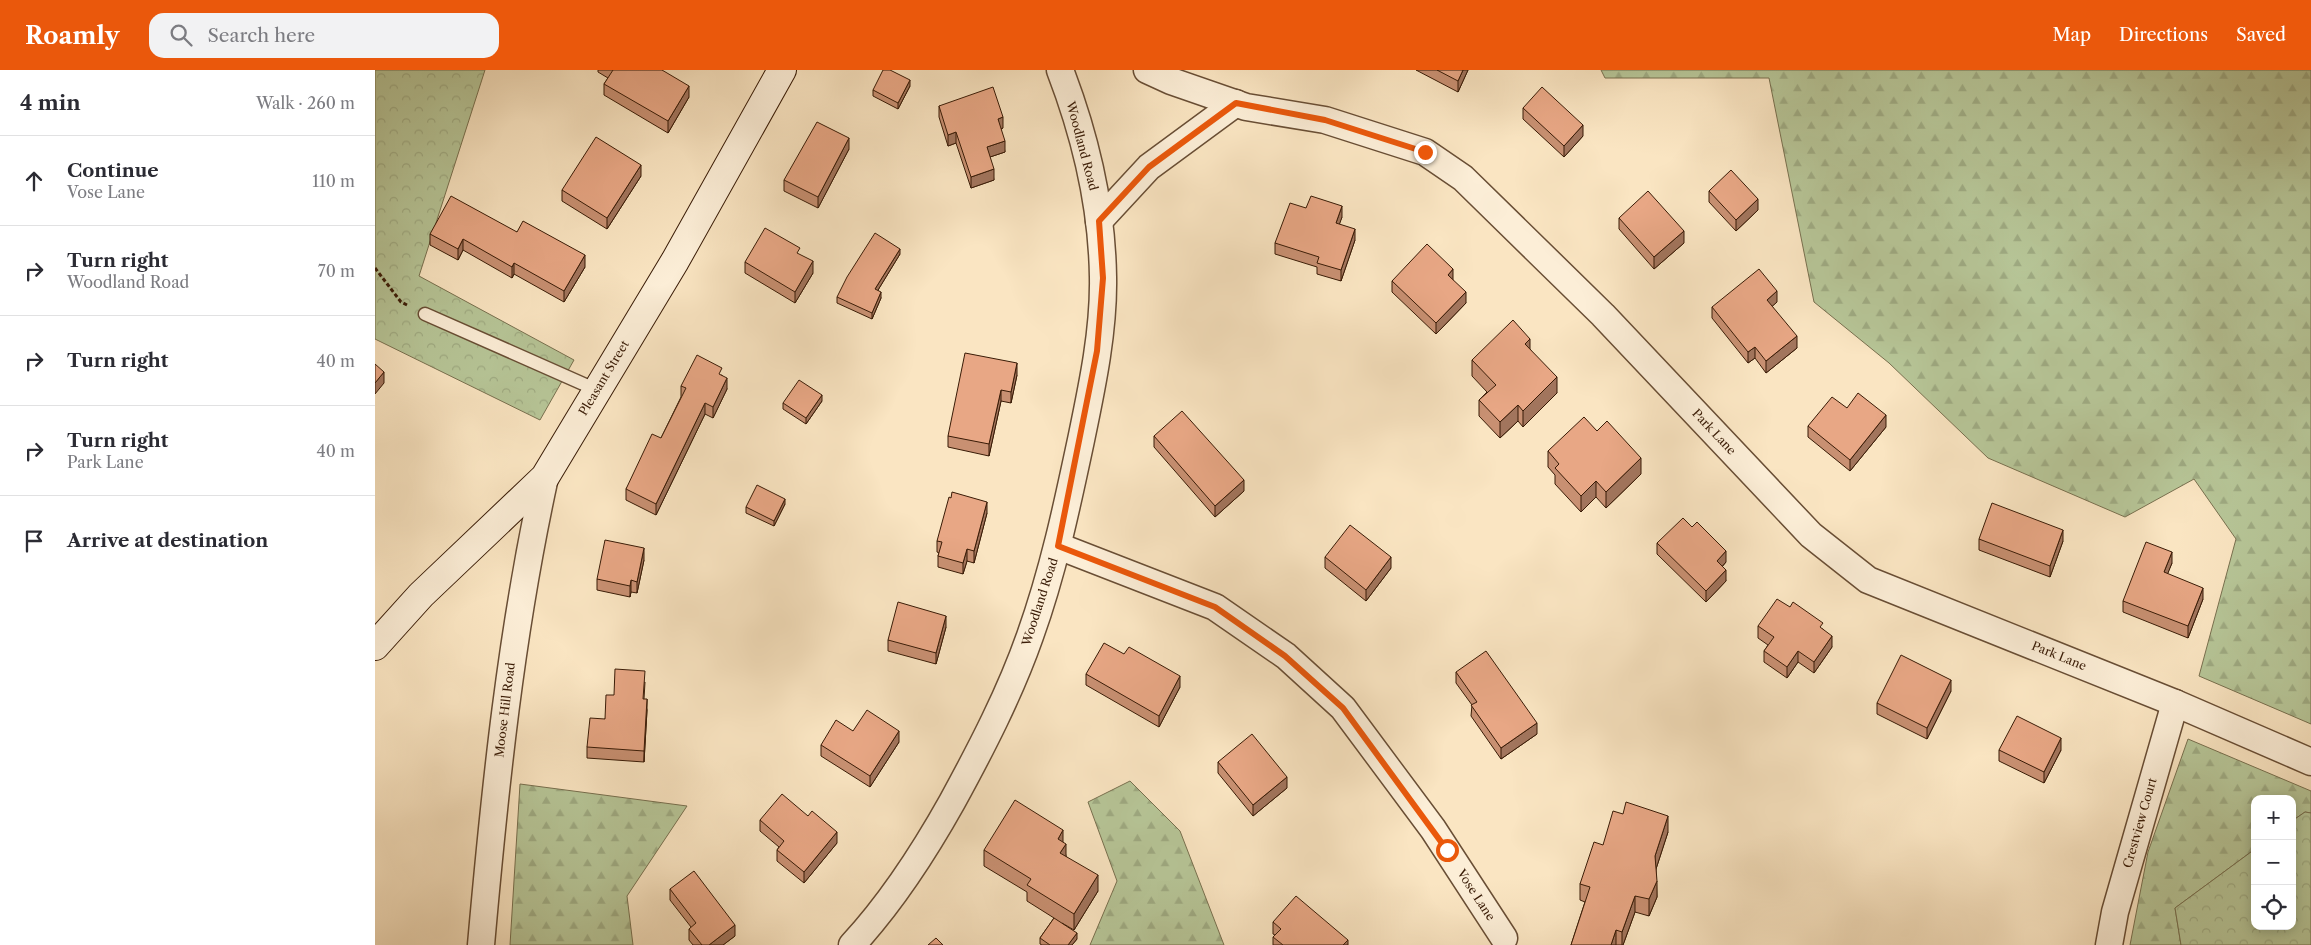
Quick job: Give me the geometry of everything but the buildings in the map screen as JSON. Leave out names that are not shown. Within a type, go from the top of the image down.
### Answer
[{"type":"street","name":"Pleasant Street","points":[[375,646],[421,595],[545,477],[675,261],[782,70]]},
{"type":"street","name":"Woodland Road","points":[[852,945],[931,839],[971,767],[1015,674],[1030,636],[1058,546],[1097,351],[1103,278],[1099,221],[1087,156],[1060,70]]},
{"type":"street","name":"Park Lane","points":[[1147,70],[1171,81],[1236,103],[1325,120],[1425,152],[1463,178],[1603,316],[1811,535],[1868,580],[2175,703],[2311,762]]},
{"type":"street","points":[[1099,221],[1149,167],[1236,103]]},
{"type":"street","name":"Moose Hill Road","points":[[481,945],[494,799],[510,666],[529,550],[545,477]]},
{"type":"street","name":"Vose Lane","points":[[1058,546],[1215,607],[1285,656],[1349,716],[1433,829],[1504,938]]},
{"type":"street","name":"Crestview Court","points":[[2109,945],[2115,912],[2175,703]]},
{"type":"lane","points":[[425,314],[597,390]]},
{"type":"path","points":[[375,268],[401,302],[425,314]]},
{"type":"green space","points":[[375,70],[485,70],[419,276],[574,360],[540,420],[375,339]]},
{"type":"green space","points":[[1601,70],[2311,70],[2311,724],[2199,676],[2236,539],[2194,479],[2125,517],[1988,458],[1889,363],[1814,302],[1769,78],[1605,78]]},
{"type":"green space","points":[[2188,739],[2311,791],[2311,813],[2305,812],[2296,818],[2296,795],[2251,795],[2251,852],[2175,908],[2181,945],[2130,945],[2148,852]]},
{"type":"green space","points":[[1130,781],[1180,831],[1224,945],[1090,945],[1117,881],[1088,802]]},
{"type":"green space","points":[[520,784],[687,806],[627,896],[633,945],[510,945]]},
{"type":"green space","points":[[2305,812],[2311,813],[2311,945],[2181,945],[2175,908],[2251,852],[2251,930],[2296,930],[2296,818]]},
{"type":"route","points":[[1425,152],[1325,120],[1236,103],[1149,167],[1130,186],[1099,221],[1103,278],[1097,351],[1074,474],[1058,546],[1215,607],[1285,656],[1343,708],[1447,850]]}]
